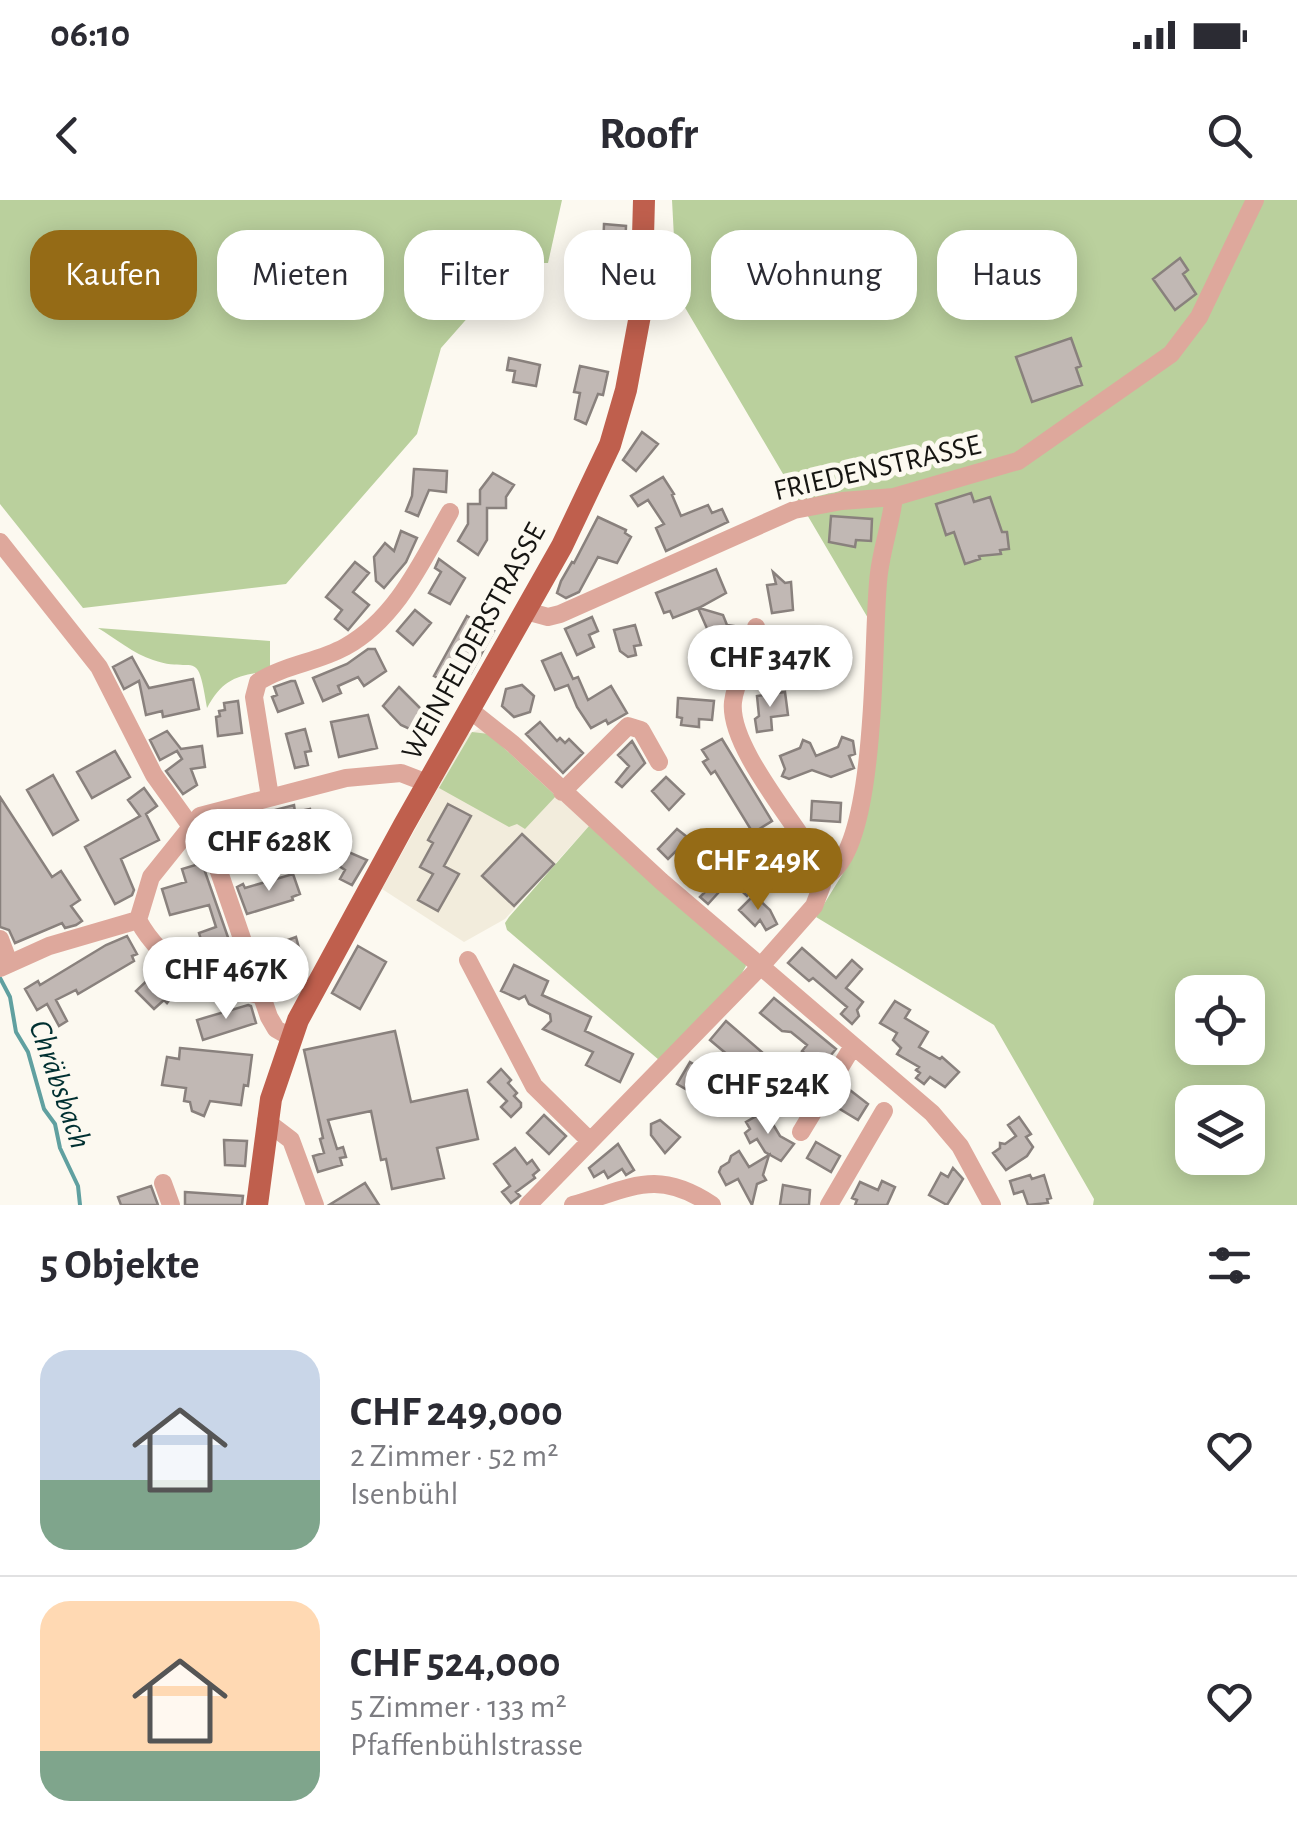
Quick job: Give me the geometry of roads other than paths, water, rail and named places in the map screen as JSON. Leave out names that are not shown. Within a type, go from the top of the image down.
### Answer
[{"type":"main road","name":"WEINFELDERSTRASSE","points":[[257,1205],[266,1121],[290,1037],[526,610],[610,445],[626,390],[641,310],[644,200]]},
{"type":"street","name":"FRIEDENSTRASSE","points":[[526,610],[548,617],[560,614],[794,510],[842,501],[894,498],[1018,461],[1171,354],[1199,317],[1255,200]]},
{"type":"street","points":[[823,877],[834,871],[847,846],[866,782],[878,575],[894,498]]},
{"type":"street","points":[[270,797],[254,697],[258,682],[346,647],[372,629],[410,581],[450,512]]},
{"type":"street","points":[[0,542],[99,667],[154,776],[215,860],[260,995],[276,1029],[290,1037]]},
{"type":"street","points":[[528,1205],[814,906],[823,877],[813,854],[736,728],[733,700],[753,648],[756,627]]},
{"type":"street","points":[[470,710],[932,1114],[951,1135],[992,1205]]},
{"type":"street","points":[[562,792],[628,726],[641,730],[659,762]]},
{"type":"street","points":[[260,995],[218,987],[188,972],[164,954],[138,920],[152,876],[192,824],[207,813],[374,774],[401,773],[428,784]]},
{"type":"street","points":[[0,939],[4,966],[49,946],[138,920]]},
{"type":"street","points":[[468,960],[534,1086],[590,1140]]},
{"type":"street","points":[[801,1132],[853,1046]]},
{"type":"street","points":[[829,1205],[884,1111]]},
{"type":"street","points":[[266,1121],[291,1140],[315,1205]]},
{"type":"street","points":[[163,1182],[171,1205]]},
{"type":"street","points":[[573,1205],[659,1183],[685,1188],[712,1205]]},
{"type":"waterway","name":"Chräbsbach","points":[[0,978],[10,997],[16,1032],[28,1052],[44,1109],[55,1124],[60,1148],[78,1186],[80,1205]]}]
